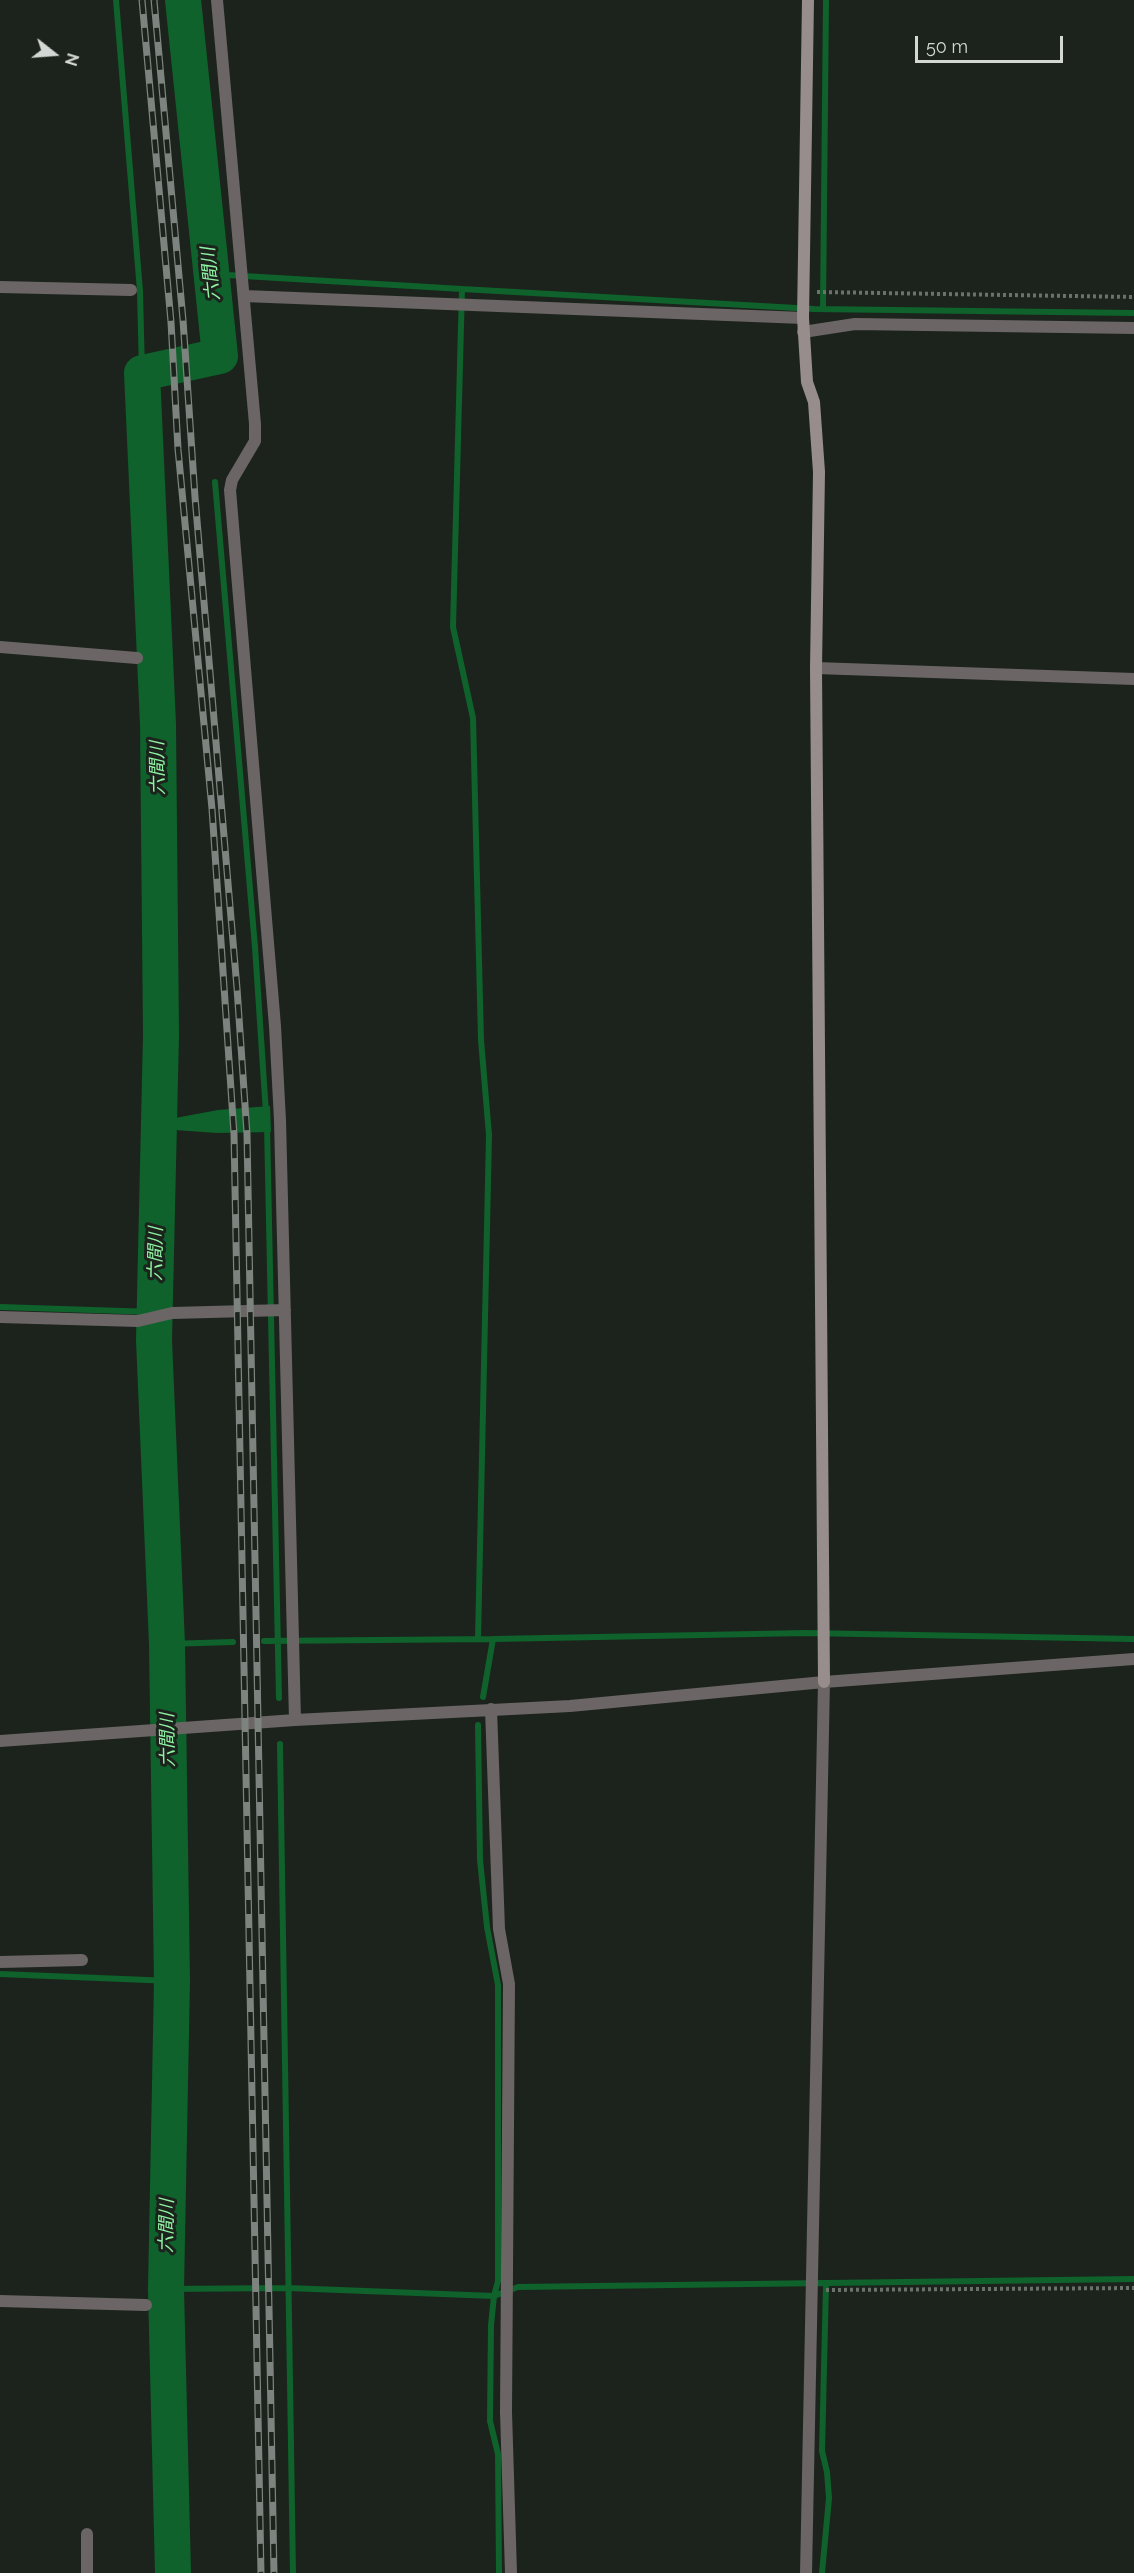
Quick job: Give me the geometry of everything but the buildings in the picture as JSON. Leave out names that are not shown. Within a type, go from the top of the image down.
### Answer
[{"type":"street","points":[[216,0],[255,424],[255,441],[232,480],[230,489],[275,1026],[280,1120],[275,1310],[295,1720]]},
{"type":"street","points":[[807,2573],[824,1682],[816,668],[819,472],[814,402],[807,382],[803,332],[808,0]]},
{"type":"street","points":[[0,287],[131,290]]},
{"type":"street","points":[[244,293],[461,306],[803,316]]},
{"type":"street","points":[[803,332],[855,324],[1134,328]]},
{"type":"street","points":[[0,647],[137,658]]},
{"type":"street","points":[[816,668],[1134,679]]},
{"type":"street","points":[[0,1317],[138,1321],[172,1313],[275,1310]]},
{"type":"street","points":[[0,1741],[153,1732],[295,1720],[570,1706],[824,1682],[1134,1659]]},
{"type":"street","points":[[491,1709],[499,1929],[509,1984],[506,2412],[511,2573]]},
{"type":"street","points":[[0,1962],[82,1960]]},
{"type":"street","points":[[0,2301],[146,2306]]},
{"type":"street","points":[[87,2534],[87,2573]]},
{"type":"path","points":[[816,292],[1134,297]]},
{"type":"path","points":[[830,2290],[1134,2288]]},
{"type":"shaded area","points":[[270,1106],[271,1132],[217,1133],[175,1130],[175,1118],[218,1110]]},
{"type":"waterway","points":[[116,0],[140,291],[142,373]]},
{"type":"waterway","name":"六間川","points":[[173,2573],[166,2289],[172,1981],[167,1644],[154,1340],[161,1035],[158,724],[142,373],[220,356],[183,0]]},
{"type":"waterway","points":[[823,309],[826,0]]},
{"type":"waterway","points":[[210,274],[462,289],[453,627],[473,718],[481,1040],[489,1135],[478,1639]]},
{"type":"waterway","points":[[462,289],[814,309],[1134,313]]},
{"type":"waterway","points":[[215,482],[255,947],[266,1113]]},
{"type":"waterway","points":[[159,1124],[182,1123]]},
{"type":"waterway","points":[[267,1126],[279,1698]]},
{"type":"waterway","points":[[0,1307],[154,1312]]},
{"type":"waterway","points":[[493,1639],[806,1633],[1134,1639]]},
{"type":"waterway","points":[[264,1641],[493,1639],[483,1697]]},
{"type":"waterway","points":[[167,1644],[233,1642]]},
{"type":"waterway","points":[[478,1725],[480,1860],[487,1927],[498,1985],[498,2281],[491,2325],[490,2421],[498,2454],[499,2573]]},
{"type":"waterway","points":[[280,1744],[293,2573]]},
{"type":"waterway","points":[[0,1974],[172,1981]]},
{"type":"waterway","points":[[166,2289],[288,2288],[494,2296],[518,2287],[1134,2279]]},
{"type":"waterway","points":[[822,2573],[829,2498],[827,2472],[822,2451],[826,2285]]},
{"type":"railway","points":[[142,0],[171,322],[178,449],[212,809],[234,1134],[261,2573]]},
{"type":"railway","points":[[154,0],[183,320],[195,497],[237,988],[247,1134],[274,2573]]}]
